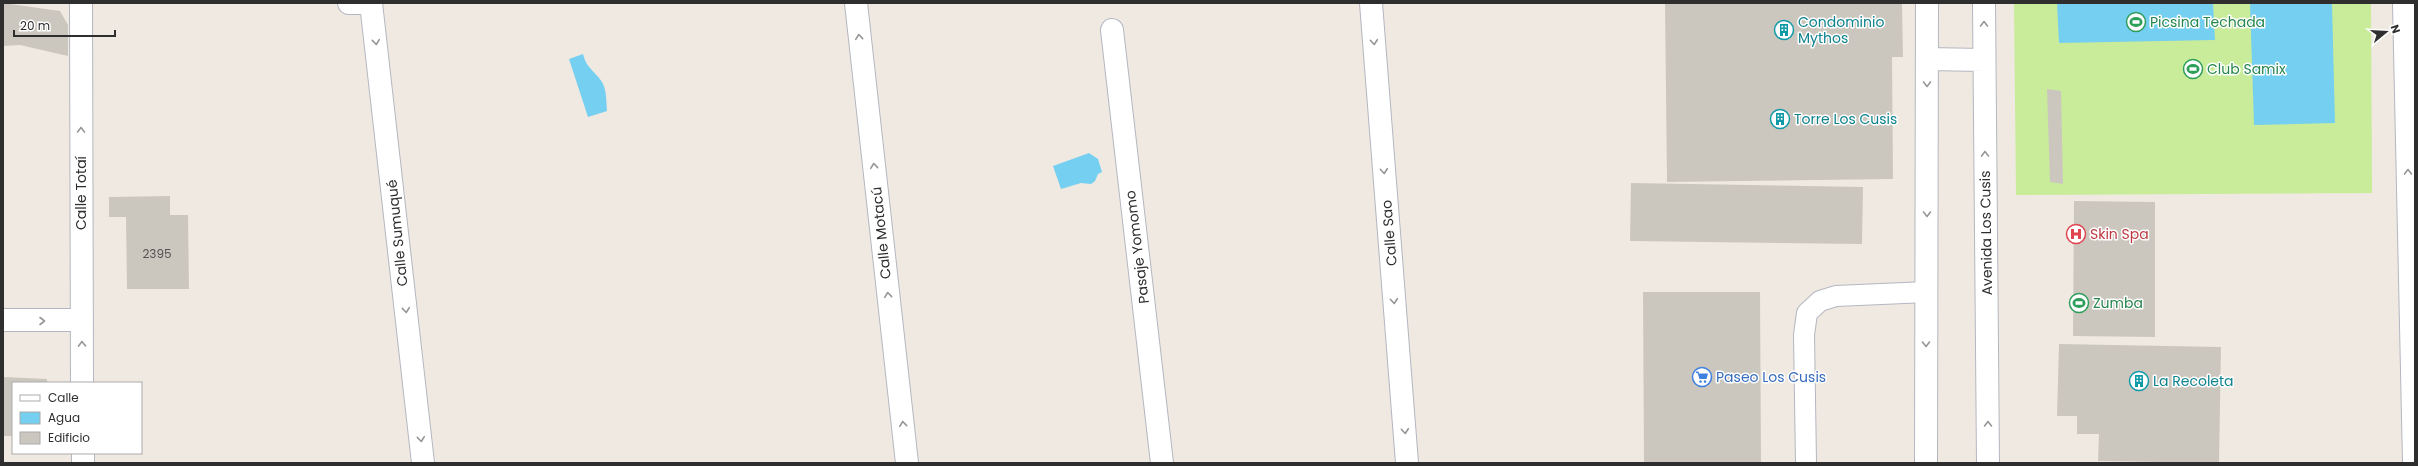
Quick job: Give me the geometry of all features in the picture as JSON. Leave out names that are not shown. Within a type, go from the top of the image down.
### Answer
[{"type":"street","name":"Calle Totaí","points":[[81,3],[82,382]]},
{"type":"street","points":[[349,3],[371,3]]},
{"type":"street","name":"Calle Sumuqué","points":[[371,3],[424,463]]},
{"type":"street","name":"Calle Motacú","points":[[856,3],[907,463]]},
{"type":"street","name":"Calle Sao","points":[[1371,3],[1407,463]]},
{"type":"street","points":[[1926,463],[1927,3]]},
{"type":"street","name":"Avenida Los Cusis","points":[[1984,3],[1988,463]]},
{"type":"street","points":[[2404,3],[2414,463]]},
{"type":"street","name":"Pasaje Yomomo","points":[[1112,30],[1162,463]]},
{"type":"street","points":[[1927,59],[1984,60]]},
{"type":"street","points":[[3,320],[81,320]]},
{"type":"lane","points":[[1806,463],[1804,335],[1806,313],[1820,301],[1836,296],[1927,292]]},
{"type":"green space","name":"Club Samix","points":[[2014,3],[2371,3],[2372,193],[2016,195]]},
{"type":"water","name":"Picsina Techada","points":[[2057,3],[2213,3],[2215,40],[2059,43]]},
{"type":"water","points":[[2250,3],[2332,3],[2335,123],[2254,125]]},
{"type":"water","points":[[583,54],[586,63],[600,78],[605,89],[606,96],[607,111],[588,117],[569,59]]},
{"type":"water","points":[[1089,153],[1098,159],[1102,172],[1098,174],[1095,181],[1091,184],[1081,183],[1061,189],[1053,166]]},
{"type":"building","points":[[3,3],[60,11],[68,25],[68,56],[20,45],[3,46]]},
{"type":"building","name":"Torre Los Cusis","points":[[1665,3],[1902,3],[1903,57],[1892,57],[1893,179],[1667,182]]},
{"type":"building","points":[[2047,89],[2061,91],[2063,184],[2050,182]]},
{"type":"building","points":[[1631,183],[1863,187],[1862,244],[1630,241]]},
{"type":"building","points":[[170,196],[170,215],[188,215],[189,289],[127,289],[126,217],[109,217],[109,197]]},
{"type":"building","points":[[2074,201],[2155,202],[2155,337],[2073,336]]},
{"type":"building","name":"Paseo Los Cusis","points":[[1643,292],[1760,292],[1761,463],[1644,463]]},
{"type":"building","name":"La Recoleta","points":[[2059,344],[2221,347],[2219,463],[2098,461],[2099,434],[2077,434],[2077,416],[2057,416]]},
{"type":"building","points":[[3,377],[47,379],[47,382],[12,382],[12,436],[3,436]]},
{"type":"place","name":"Picsina Techada","points":[[2136,22]]},
{"type":"place","name":"Condominio Mythos","points":[[1784,30]]},
{"type":"place","name":"Club Samix","points":[[2193,69]]},
{"type":"place","name":"Torre Los Cusis","points":[[1780,119]]},
{"type":"place","name":"Skin Spa","points":[[2076,234]]},
{"type":"place","name":"Zumba","points":[[2079,303]]},
{"type":"place","name":"Paseo Los Cusis","points":[[1702,377]]},
{"type":"place","name":"La Recoleta","points":[[2139,381]]}]
